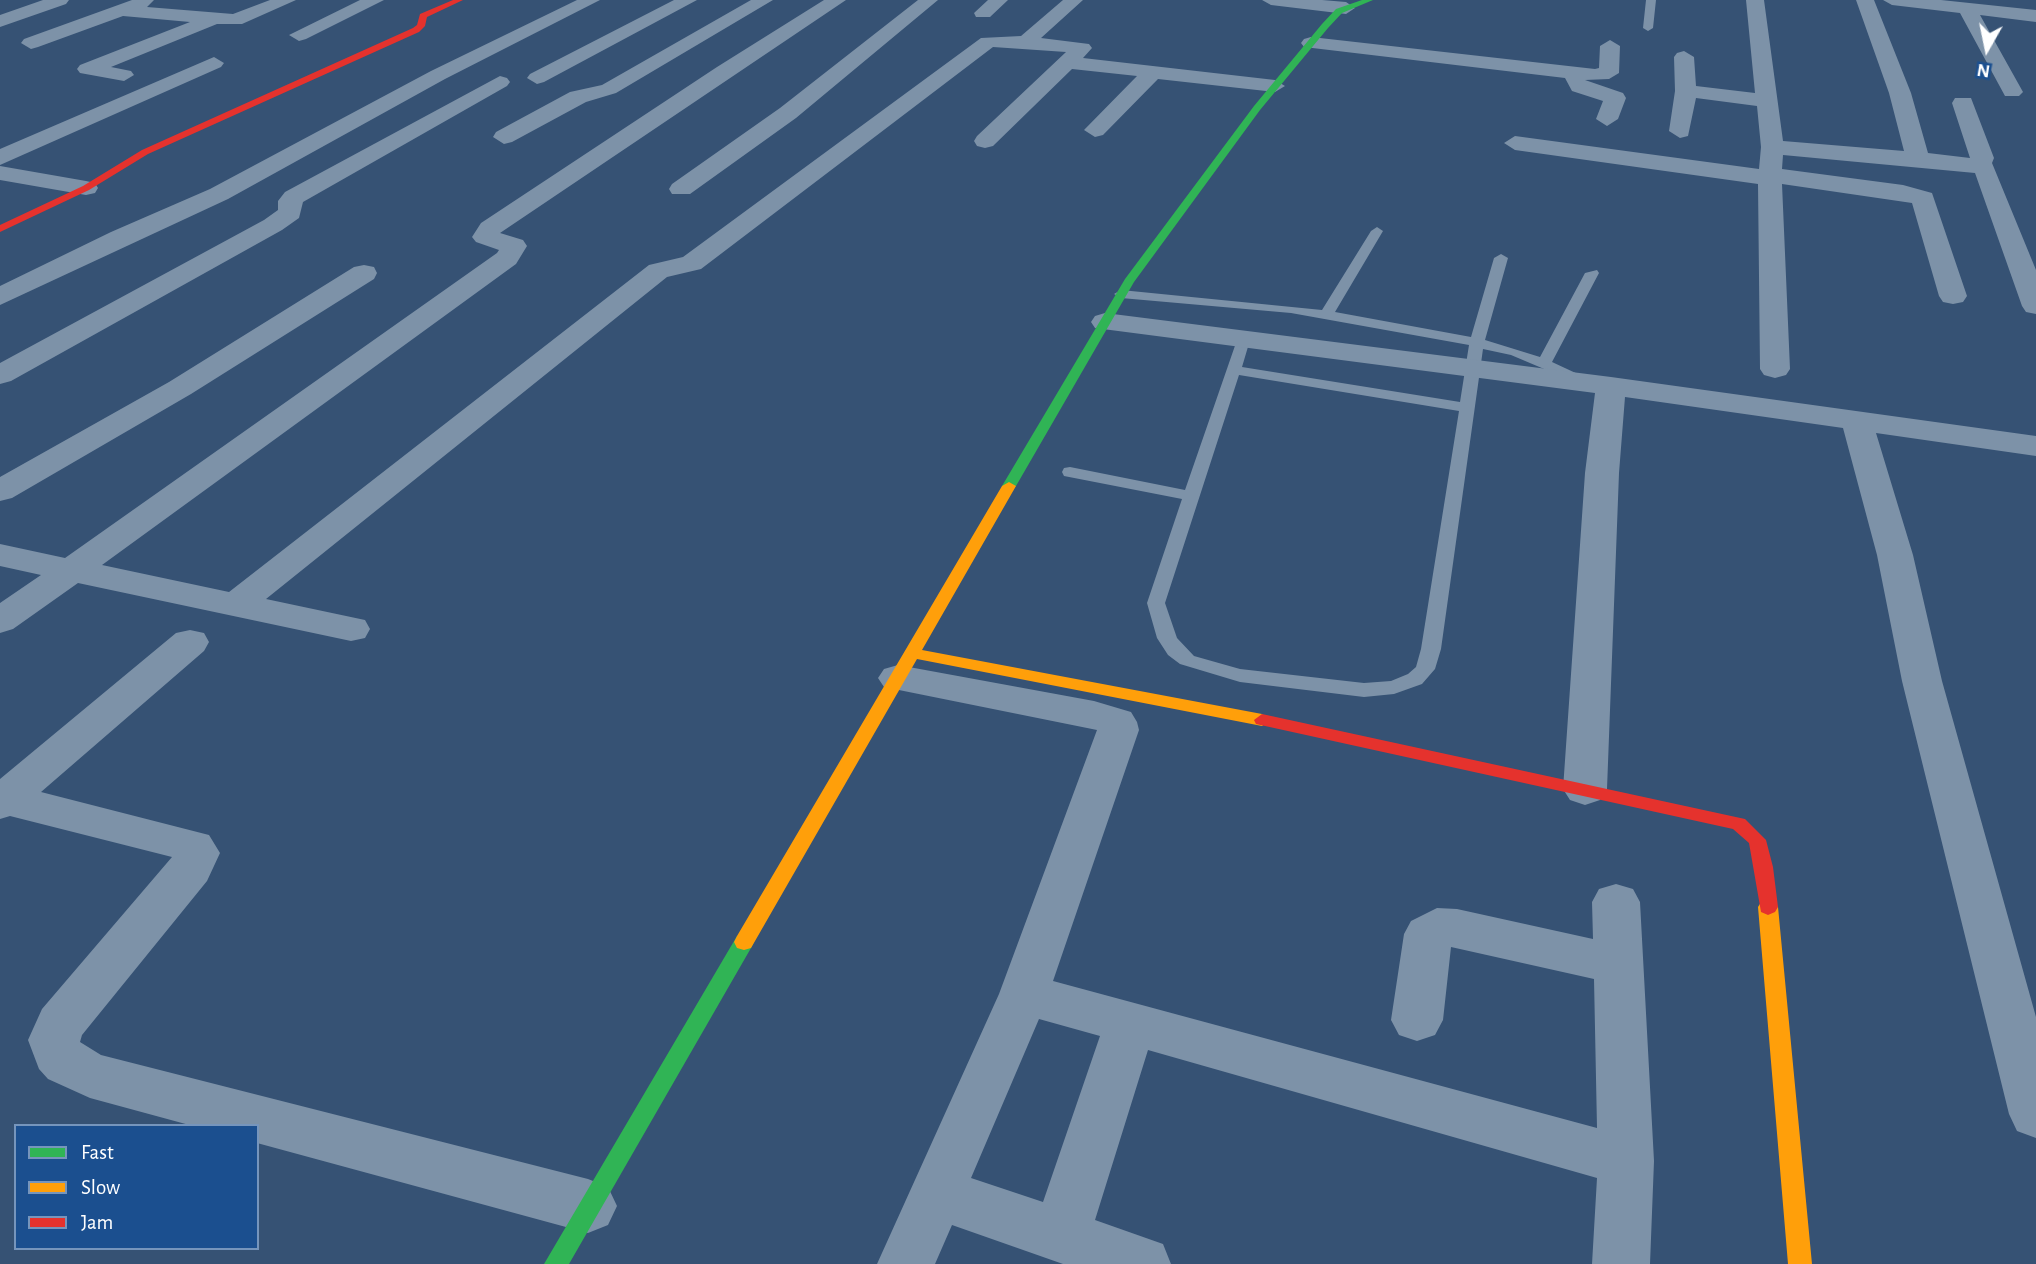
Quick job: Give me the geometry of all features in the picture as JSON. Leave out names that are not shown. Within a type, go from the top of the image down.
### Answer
[{"type":"main road","points":[[0,229],[86,188],[145,152],[415,30],[421,26],[423,16],[459,0]]},
{"type":"main road","points":[[556,1264],[1121,294],[1275,86],[1311,43],[1339,11],[1369,0]]},
{"type":"main road","points":[[905,665],[1166,700],[1722,818],[1739,824],[1756,840],[1764,867],[1800,1264]]},
{"type":"street","points":[[0,21],[60,0]]},
{"type":"street","points":[[31,43],[148,0]]},
{"type":"street","points":[[121,10],[213,19],[243,18],[287,0]]},
{"type":"street","points":[[299,35],[375,0]]},
{"type":"street","points":[[0,297],[120,237],[219,194],[438,75],[591,0]]},
{"type":"street","points":[[537,78],[688,0]]},
{"type":"street","points":[[504,137],[582,95],[609,89],[764,0]]},
{"type":"street","points":[[0,621],[507,258],[514,247],[485,237],[490,228],[836,0]]},
{"type":"street","points":[[681,189],[788,113],[929,0]]},
{"type":"street","points":[[983,13],[999,0]]},
{"type":"street","points":[[1025,42],[1074,0]]},
{"type":"street","points":[[1273,0],[1346,8]]},
{"type":"street","points":[[1755,0],[1772,147],[1770,177],[1775,369]]},
{"type":"street","points":[[1865,0],[1900,93],[1918,160]]},
{"type":"street","points":[[1892,0],[1977,6],[2034,19]]},
{"type":"street","points":[[1977,6],[2012,92]]},
{"type":"street","points":[[124,75],[87,69],[213,19]]},
{"type":"street","points":[[501,22],[568,39],[670,53]]},
{"type":"street","points":[[234,606],[658,271],[692,263],[988,42],[1025,42],[1082,48],[985,141]]},
{"type":"street","points":[[1311,43],[1574,73],[1609,73],[1610,46]]},
{"type":"street","points":[[1680,131],[1686,92],[1684,57]]},
{"type":"street","points":[[1068,62],[1275,86]]},
{"type":"street","points":[[1,170],[215,63]]},
{"type":"street","points":[[1095,130],[1153,72]]},
{"type":"street","points":[[1574,73],[1576,86],[1615,98],[1607,119]]},
{"type":"street","points":[[0,375],[273,225],[290,213],[290,201],[294,197],[500,82],[438,75]]},
{"type":"street","points":[[1686,92],[1766,101]]},
{"type":"street","points":[[1962,103],[1982,158],[1979,166]]},
{"type":"street","points":[[1514,143],[1903,192],[1923,198],[1953,296]]},
{"type":"street","points":[[1772,147],[1979,166],[1989,171],[2036,306]]},
{"type":"street","points":[[1,170],[86,188]]},
{"type":"street","points":[[0,491],[180,388],[364,273]]},
{"type":"street","points":[[1105,322],[1402,360],[1475,355],[1601,385],[2036,446]]},
{"type":"street","points":[[1585,789],[1602,473],[1601,385]]},
{"type":"street","points":[[1857,421],[1895,555],[1923,681],[2036,1114]]},
{"type":"street","points":[[0,555],[351,629]]},
{"type":"street","points":[[2,801],[190,642]]},
{"type":"street","points":[[905,665],[1116,722],[1118,730],[1024,994],[906,1264]]},
{"type":"street","points":[[2,801],[178,842],[193,847],[197,853],[191,869],[60,1024],[54,1040],[57,1053],[67,1063],[90,1075],[588,1206]]},
{"type":"street","points":[[1616,902],[1616,964],[1626,1161],[1621,1264]]},
{"type":"street","points":[[1417,1020],[1428,934],[1437,928],[1457,928],[1616,964]]},
{"type":"street","points":[[1024,994],[1626,1161]]},
{"type":"street","points":[[1061,1235],[1130,1024]]},
{"type":"street","points":[[937,1193],[1142,1264]]},
{"type":"lane","points":[[1647,28],[1651,0]]},
{"type":"lane","points":[[1328,314],[1377,231]]},
{"type":"lane","points":[[1243,340],[1156,603],[1160,623],[1175,651],[1208,668],[1240,675],[1343,688],[1394,687],[1415,679],[1425,669],[1431,649],[1475,355],[1501,258]]},
{"type":"lane","points":[[1545,362],[1592,273]]},
{"type":"lane","points":[[1121,294],[1253,304],[1421,331],[1475,355],[1545,362],[1601,385]]},
{"type":"lane","points":[[1402,360],[1421,331]]},
{"type":"lane","points":[[1233,370],[1467,408]]},
{"type":"lane","points":[[1070,472],[1191,496]]},
{"type":"traffic: fast","points":[[1009,486],[1129,281],[1257,108],[1339,11],[1369,0]]},
{"type":"traffic: fast","points":[[556,1264],[744,942]]},
{"type":"traffic: slow","points":[[744,942],[1009,486]]},
{"type":"traffic: slow","points":[[913,653],[1262,720]]},
{"type":"traffic: slow","points":[[1768,907],[1800,1264]]},
{"type":"traffic: jam","points":[[0,229],[86,188],[145,152],[416,30],[421,26],[423,16],[459,0]]},
{"type":"traffic: jam","points":[[1262,720],[1739,824],[1757,840],[1764,867],[1768,907]]}]
